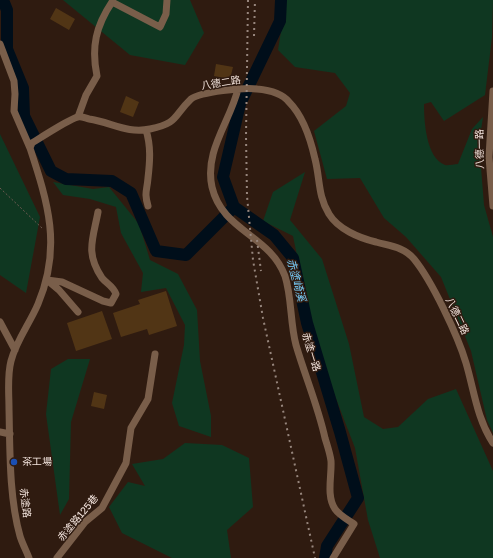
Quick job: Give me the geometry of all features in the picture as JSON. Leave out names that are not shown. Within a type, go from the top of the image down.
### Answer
[{"type":"street","points":[[31,146],[47,134],[78,117],[86,95],[97,76],[94,62],[95,40],[101,19],[112,2],[160,27],[166,14],[167,0]]},
{"type":"street","points":[[0,44],[14,81],[14,111],[31,146],[45,193],[50,214],[52,236],[51,257],[47,280],[34,315],[15,350],[9,377],[10,434],[0,432]]},
{"type":"street","name":"八德二路","points":[[78,117],[94,119],[122,129],[146,130],[170,124],[192,98],[238,89],[256,88],[278,94],[289,101],[303,123],[315,159],[321,199],[332,219],[341,227],[359,237],[405,251],[414,259],[431,286],[456,335],[465,360],[478,411],[493,443]]},
{"type":"street","name":"赤塗一路","points":[[238,89],[230,117],[219,135],[212,157],[212,186],[220,208],[232,221],[271,252],[285,276],[296,344],[318,408],[331,461],[331,495],[334,509],[354,524],[333,558]]},
{"type":"street","name":"八德一路","points":[[493,91],[489,157],[493,206]]},
{"type":"street","points":[[146,130],[150,143],[148,180],[144,194],[148,206]]},
{"type":"street","points":[[47,280],[62,282],[103,301],[111,303],[116,294],[113,287],[103,279],[94,264],[90,250],[98,212]]},
{"type":"street","points":[[47,280],[59,290],[78,312]]},
{"type":"street","points":[[0,322],[15,350]]},
{"type":"street","name":"赤塗路125巷","points":[[57,558],[85,522],[102,508],[126,463],[131,428],[148,399],[155,354]]},
{"type":"street","name":"赤塗路","points":[[10,434],[16,516],[20,536],[29,558]]},
{"type":"path","points":[[0,188],[52,236]]},
{"type":"green space","points":[[63,0],[190,0],[204,33],[185,65],[130,55]]},
{"type":"green space","points":[[286,0],[493,0],[492,37],[485,95],[444,121],[431,102],[424,104],[427,138],[430,147],[439,161],[445,165],[458,164],[472,129],[483,117],[479,143],[484,205],[493,237],[493,433],[487,420],[471,351],[441,277],[406,237],[384,218],[360,178],[327,179],[314,131],[346,106],[350,93],[335,73],[295,67],[278,50]]},
{"type":"green space","points":[[0,134],[40,217],[26,293],[0,275]]},
{"type":"green space","points":[[305,172],[290,220],[322,259],[349,344],[364,417],[383,429],[398,427],[428,399],[456,389],[493,471],[493,558],[380,558],[368,520],[355,448],[315,344],[293,236],[263,221],[273,192]]},
{"type":"green space","points":[[53,182],[93,189],[109,187],[139,224],[150,260],[178,274],[197,310],[200,361],[211,416],[211,437],[179,426],[172,403],[184,345],[185,325],[166,288],[141,292],[143,273],[121,233],[116,207],[90,199],[63,195]]},
{"type":"green space","points":[[68,359],[90,359],[71,422],[69,499],[60,515],[46,414],[51,369]]},
{"type":"green space","points":[[185,443],[222,445],[249,458],[253,507],[227,530],[231,558],[172,558],[122,533],[109,507],[128,482],[145,486],[132,464],[163,459]]},
{"type":"building","points":[[56,8],[75,19],[69,30],[50,19]]},
{"type":"building","points":[[216,64],[233,67],[230,79],[214,76]]},
{"type":"building","points":[[126,96],[139,102],[133,117],[120,112]]},
{"type":"building","points":[[166,291],[177,326],[149,335],[147,329],[121,337],[113,313],[140,304],[138,300]]},
{"type":"building","points":[[102,311],[112,339],[76,351],[67,323]]},
{"type":"building","points":[[94,392],[107,395],[104,409],[91,406]]},
{"type":"waterway","points":[[3,0],[7,10],[7,49],[23,88],[24,116],[51,171],[66,179],[112,181],[131,193],[156,251],[186,255],[234,207]]},
{"type":"waterway","name":"赤塗崎溪","points":[[281,0],[280,21],[240,104],[223,177],[234,207],[274,235],[293,258],[307,323],[358,498],[327,546],[325,558]]},
{"type":"railway","points":[[248,0],[246,136],[247,196],[253,260],[263,318],[315,558]]},
{"type":"railway","points":[[254,36],[255,0]]},
{"type":"railway","points":[[257,240],[261,271]]},
{"type":"place","name":"茶工場","points":[[14,462]]}]
